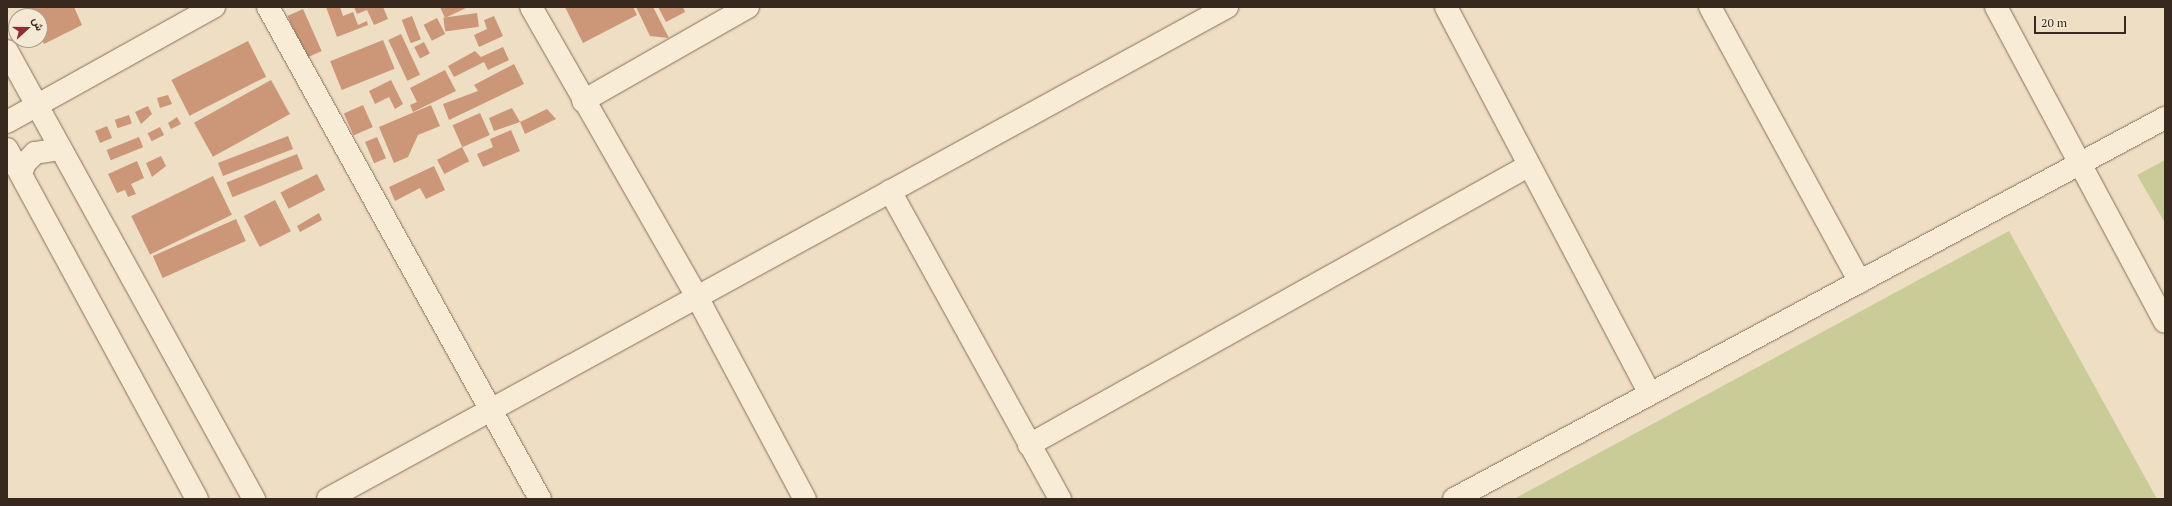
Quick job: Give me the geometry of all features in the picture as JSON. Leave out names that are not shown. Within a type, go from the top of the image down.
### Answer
[{"type":"street","points":[[7,122],[214,7]]},
{"type":"street","points":[[268,7],[492,409],[540,499]]},
{"type":"street","points":[[531,7],[583,101],[697,297],[805,499]]},
{"type":"street","points":[[583,101],[748,7]]},
{"type":"street","points":[[328,499],[1227,7]]},
{"type":"street","points":[[1446,7],[1528,166],[1650,394]]},
{"type":"street","points":[[1710,7],[1860,282]]},
{"type":"street","points":[[1996,7],[2077,164],[2165,322]]},
{"type":"street","points":[[9,60],[61,149],[254,499]]},
{"type":"street","points":[[1454,499],[2165,118]]},
{"type":"street","points":[[7,149],[197,499]]},
{"type":"street","points":[[21,174],[25,163],[35,153],[61,149]]},
{"type":"street","points":[[1029,445],[1528,166]]},
{"type":"street","points":[[890,191],[1060,499]]},
{"type":"green space","points":[[2165,160],[2165,223],[2137,175]]},
{"type":"green space","points":[[2009,231],[2157,499],[1514,499]]},
{"type":"building","points":[[74,7],[82,25],[48,42],[48,8],[27,8]]},
{"type":"building","points":[[326,7],[340,7],[343,16],[353,12],[358,25],[367,21],[368,25],[337,37]]},
{"type":"building","points":[[354,7],[383,7],[388,19],[374,25],[367,10],[357,14]]},
{"type":"building","points":[[440,7],[468,7],[445,18]]},
{"type":"building","points":[[565,7],[633,7],[637,15],[583,43]]},
{"type":"building","points":[[636,7],[653,7],[669,38],[650,36]]},
{"type":"building","points":[[658,7],[683,7],[685,12],[666,22]]},
{"type":"building","points":[[303,9],[322,51],[306,58],[287,16]]},
{"type":"building","points":[[477,13],[479,27],[445,32],[443,18]]},
{"type":"building","points":[[412,16],[421,39],[411,43],[402,20]]},
{"type":"building","points":[[494,16],[503,36],[479,47],[474,35],[487,29],[484,20]]},
{"type":"building","points":[[437,18],[445,34],[432,41],[424,25]]},
{"type":"building","points":[[401,34],[420,75],[407,81],[388,40]]},
{"type":"building","points":[[383,40],[395,69],[342,90],[330,61]]},
{"type":"building","points":[[248,41],[266,77],[190,116],[171,80]]},
{"type":"building","points":[[424,42],[430,54],[420,59],[414,47]]},
{"type":"building","points":[[503,47],[509,60],[488,70],[484,62],[454,77],[448,66],[475,51],[481,57]]},
{"type":"building","points":[[514,64],[524,84],[449,120],[443,104],[478,91],[474,85]]},
{"type":"building","points":[[445,70],[456,91],[413,112],[410,105],[417,102],[410,88]]},
{"type":"building","points":[[271,80],[290,114],[213,157],[194,123]]},
{"type":"building","points":[[391,80],[403,104],[395,109],[389,97],[375,104],[369,91]]},
{"type":"building","points":[[168,95],[172,104],[160,108],[157,98]]},
{"type":"building","points":[[363,105],[373,127],[354,135],[344,114]]},
{"type":"building","points":[[431,105],[440,126],[418,135],[408,157],[394,163],[379,127]]},
{"type":"building","points":[[148,106],[152,114],[141,124],[135,112]]},
{"type":"building","points":[[512,108],[520,122],[494,131],[489,118]]},
{"type":"building","points":[[547,109],[556,119],[525,134],[520,122]]},
{"type":"building","points":[[480,113],[490,135],[462,147],[453,125]]},
{"type":"building","points":[[129,115],[132,124],[118,128],[115,120]]},
{"type":"building","points":[[177,117],[181,124],[171,129],[168,123]]},
{"type":"building","points":[[107,126],[112,138],[100,143],[95,131]]},
{"type":"building","points":[[160,127],[164,135],[152,141],[148,133]]},
{"type":"building","points":[[511,130],[520,151],[483,167],[477,154],[493,147],[490,139]]},
{"type":"building","points":[[288,136],[293,149],[223,176],[218,163]]},
{"type":"building","points":[[139,137],[143,147],[111,160],[107,150]]},
{"type":"building","points":[[377,137],[386,158],[374,163],[365,142]]},
{"type":"building","points":[[462,147],[469,161],[444,174],[437,160]]},
{"type":"building","points":[[297,154],[303,169],[233,197],[227,182]]},
{"type":"building","points":[[161,156],[166,166],[152,177],[146,163]]},
{"type":"building","points":[[137,161],[144,178],[131,184],[136,194],[128,197],[125,190],[117,193],[108,174]]},
{"type":"building","points":[[434,166],[445,190],[426,199],[420,188],[395,201],[389,187]]},
{"type":"building","points":[[317,174],[325,190],[289,209],[280,193]]},
{"type":"building","points":[[213,176],[232,215],[150,255],[131,216]]},
{"type":"building","points":[[275,200],[291,231],[260,247],[244,216]]},
{"type":"building","points":[[319,213],[322,220],[300,232],[297,226]]},
{"type":"building","points":[[236,219],[246,241],[163,278],[153,256]]}]
